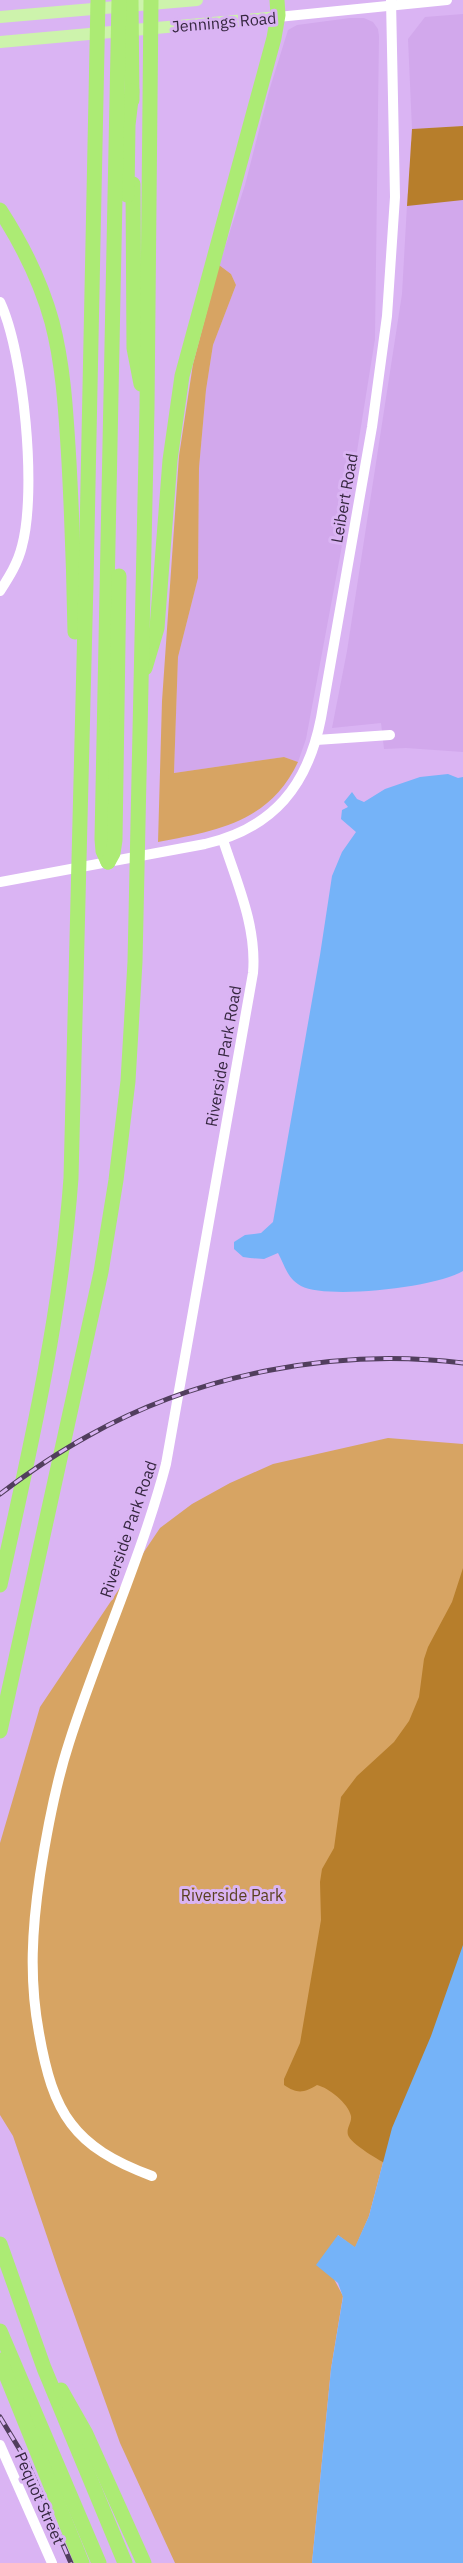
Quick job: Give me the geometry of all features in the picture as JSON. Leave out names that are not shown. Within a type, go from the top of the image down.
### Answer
[{"type":"highway","points":[[0,1585],[34,1434],[55,1323],[69,1204],[98,0]]},
{"type":"highway","points":[[108,862],[103,851],[102,839],[119,0]]},
{"type":"highway","points":[[131,0],[134,348],[147,408]]},
{"type":"highway","points":[[0,1731],[101,1272],[120,1150],[132,1033],[147,408],[151,0]]},
{"type":"highway","points":[[141,676],[158,628],[170,460],[182,376],[268,60],[278,17],[277,0]]},
{"type":"highway","points":[[108,862],[113,853],[115,840],[128,124],[132,92]]},
{"type":"highway","points":[[0,210],[21,247],[42,292],[52,322],[62,367],[72,503],[75,635],[83,671]]},
{"type":"highway","points":[[0,2244],[44,2368],[125,2563]]},
{"type":"highway","points":[[0,2331],[99,2563]]},
{"type":"highway","points":[[0,2360],[82,2563]]},
{"type":"highway","points":[[44,2368],[79,2420],[144,2563]]},
{"type":"highway","points":[[136,2544],[149,2563]]},
{"type":"main road","name":"Jennings Road","points":[[0,17],[197,0]]},
{"type":"main road","name":"Jennings Road","points":[[0,42],[278,17]]},
{"type":"street","name":"Jennings Road","points":[[278,17],[391,3],[447,0]]},
{"type":"street","name":"Leibert Road","points":[[0,882],[223,840],[258,823],[286,799],[306,768],[316,740],[372,427],[387,316],[395,197],[391,3]]},
{"type":"street","points":[[0,302],[9,325],[20,375],[28,499],[23,545],[13,571],[0,591]]},
{"type":"street","points":[[316,740],[390,735]]},
{"type":"street","name":"Riverside Park Road","points":[[152,2176],[118,2163],[95,2148],[79,2133],[58,2104],[50,2085],[40,2041],[33,1996],[31,1958],[42,1859],[61,1770],[158,1493],[183,1372],[253,967],[250,923],[223,840]]},
{"type":"street","name":"Pequot Street","points":[[0,2445],[52,2563]]},
{"type":"shaded area","points":[[463,14],[463,126],[412,129],[408,39],[425,17]]},
{"type":"shaded area","points":[[364,18],[373,22],[378,29],[379,36],[375,339],[341,551],[306,739],[298,762],[284,757],[174,773],[178,657],[198,578],[199,468],[206,390],[213,345],[236,285],[231,274],[219,265],[245,185],[269,91],[288,30],[297,25]]},
{"type":"shaded area","points":[[463,126],[463,200],[407,206],[412,129]]},
{"type":"shaded area","points":[[463,199],[463,752],[406,748],[384,749],[381,723],[332,728],[347,651],[402,294],[407,205]]},
{"type":"shaded area","points":[[463,1568],[463,2036],[389,2165],[366,2152],[350,2138],[348,2128],[351,2116],[346,2106],[337,2097],[317,2085],[304,2091],[293,2090],[284,2085],[284,2079],[300,2043],[321,1920],[322,1869],[334,1848],[341,1797],[357,1776],[394,1742],[409,1721],[419,1697],[424,1659],[428,1647],[452,1602]]},
{"type":"green space","points":[[219,265],[231,274],[236,285],[213,345],[206,390],[199,468],[198,578],[178,657],[174,773],[284,757],[298,762],[286,782],[257,811],[220,828],[158,842],[162,701],[179,456],[193,364]]},
{"type":"green space","name":"Riverside Park","points":[[388,1438],[463,1444],[463,1945],[392,2128],[369,2216],[355,2248],[338,2235],[334,2279],[343,2296],[331,2369],[312,2563],[175,2563],[120,2443],[13,2136],[0,2115],[0,1843],[40,1707],[160,1528],[192,1504],[230,1483],[273,1464]]},
{"type":"water","points":[[448,774],[458,778],[463,777],[463,1271],[431,1282],[383,1290],[334,1292],[315,1290],[301,1286],[292,1279],[278,1253],[264,1259],[243,1257],[234,1249],[234,1242],[245,1235],[261,1233],[273,1222],[332,876],[342,852],[356,832],[341,819],[342,810],[348,807],[344,802],[352,792],[357,799],[364,802],[385,789],[420,777]]},
{"type":"water","points":[[463,1945],[463,2563],[312,2563],[331,2369],[343,2297],[338,2283],[316,2265],[338,2235],[355,2247],[369,2216],[392,2128],[431,2036]]},
{"type":"railway","points":[[0,1494],[65,1449],[131,1414],[175,1396],[222,1381],[270,1370],[367,1359],[415,1359],[463,1363]]},
{"type":"railway","points":[[0,2417],[26,2460],[71,2563]]}]
